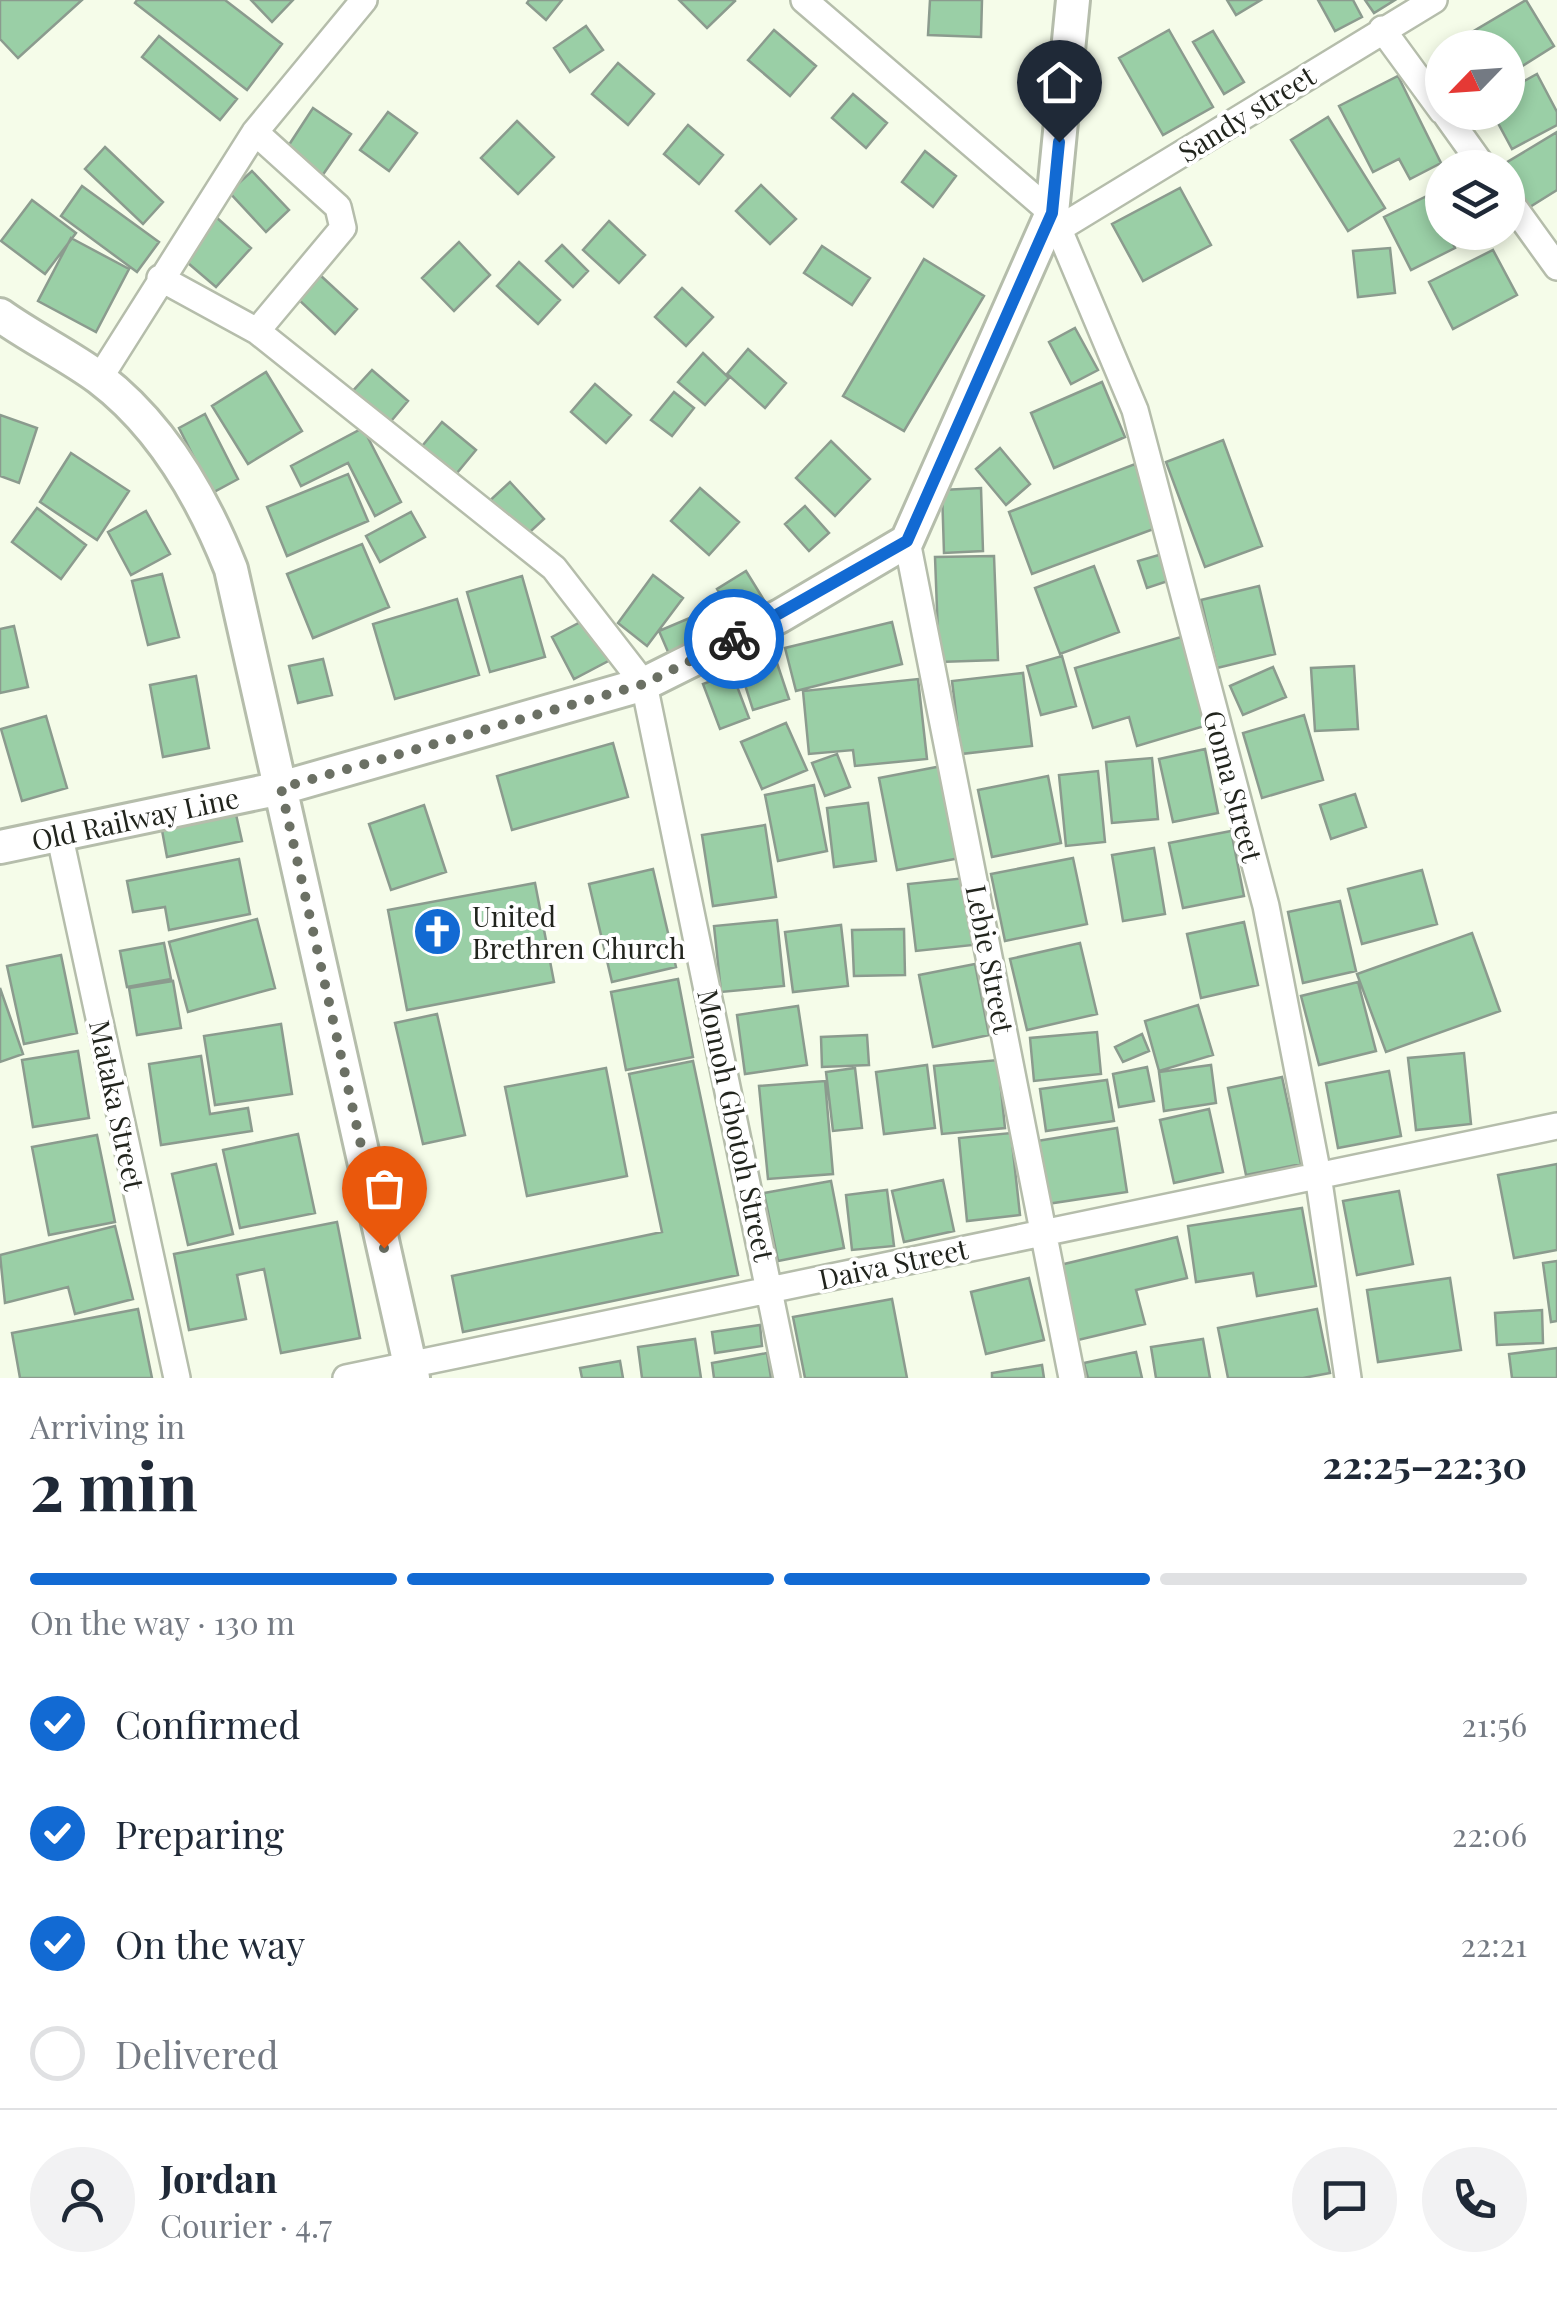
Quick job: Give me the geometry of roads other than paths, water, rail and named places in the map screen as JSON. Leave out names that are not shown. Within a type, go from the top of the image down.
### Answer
[{"type":"street","points":[[99,378],[255,132],[364,0]]},
{"type":"street","points":[[804,0],[1056,220]]},
{"type":"street","points":[[907,541],[1056,220],[1073,0]]},
{"type":"street","name":"Sandy street","points":[[1056,220],[1434,0]]},
{"type":"street","points":[[1382,29],[1425,88]]},
{"type":"street","points":[[255,132],[338,207],[343,219],[343,228],[257,331]]},
{"type":"street","name":"Goma Street","points":[[1056,220],[1140,429],[1266,906],[1318,1174],[1348,1378]]},
{"type":"street","points":[[1525,223],[1557,267]]},
{"type":"street","name":"Momoh Gbotoh Street","points":[[160,278],[257,331],[554,568],[644,684],[772,1288],[787,1378]]},
{"type":"street","points":[[0,316],[42,346],[99,378],[143,422],[184,472],[212,519],[231,568],[411,1371]]},
{"type":"street","points":[[0,337],[42,346]]},
{"type":"street","name":"Old Railway Line","points":[[0,847],[281,788],[644,684],[780,616],[907,541]]},
{"type":"street","name":"Lebie Street","points":[[907,541],[1072,1378]]},
{"type":"street","name":"Mataka Street","points":[[59,833],[177,1378]]},
{"type":"street","name":"Daiva Street","points":[[346,1378],[411,1371],[772,1288],[1557,1126]]},
{"type":"place","name":"United Brethren Church","points":[[437,931]]}]
